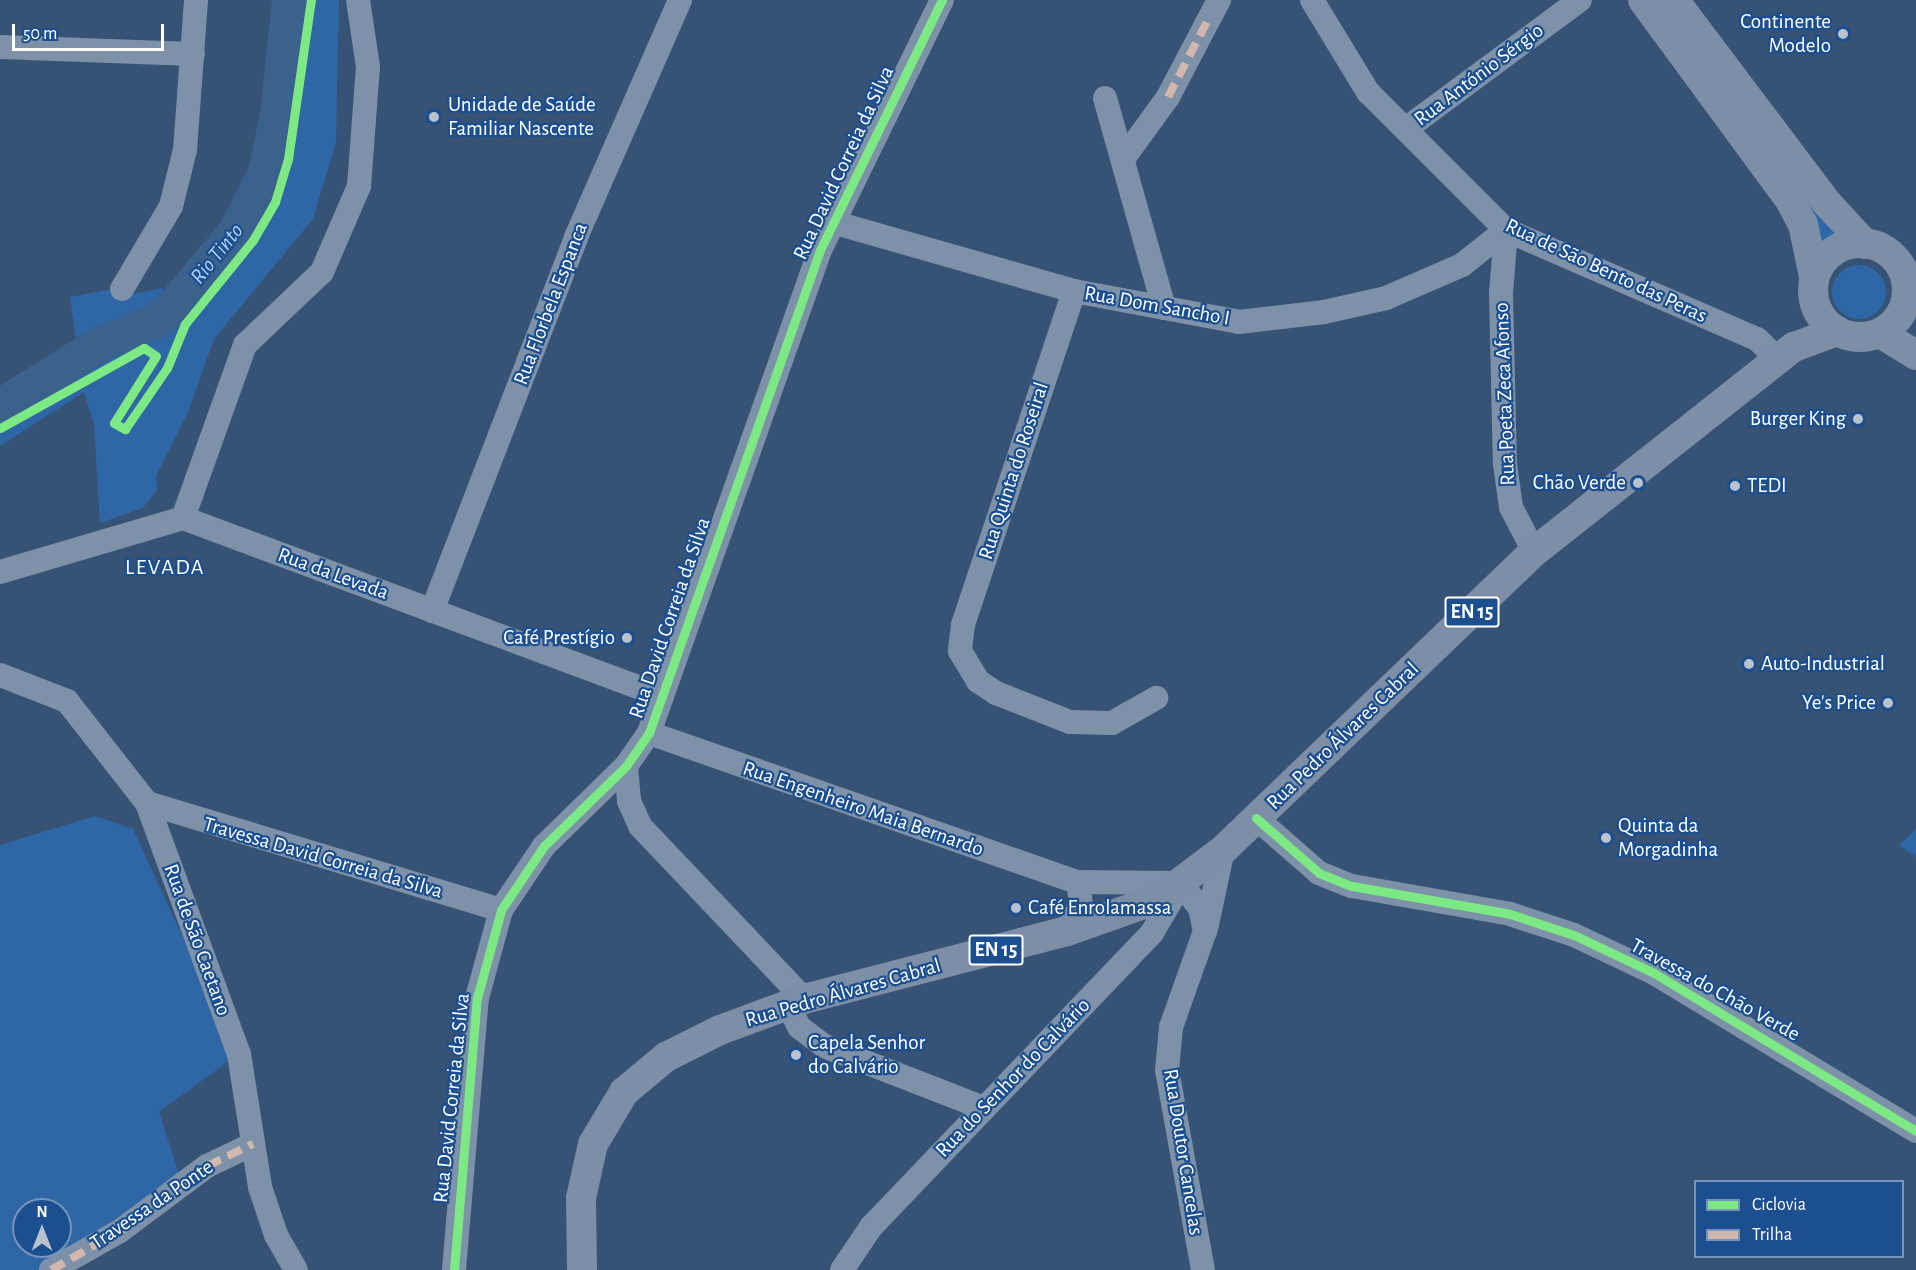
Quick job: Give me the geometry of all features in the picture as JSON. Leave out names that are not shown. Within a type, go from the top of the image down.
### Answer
[{"type":"main road","points":[[1643,0],[1790,200],[1803,224],[1816,308],[1837,331]]},
{"type":"main road","points":[[1674,0],[1709,41],[1827,203],[1909,291],[1880,333],[1916,355]]},
{"type":"main road","name":"EN 15","points":[[1813,284],[1834,251],[1865,244]]},
{"type":"main road","name":"Rua Pedro Álvares Cabral","points":[[1778,359],[1793,340],[1813,284]]},
{"type":"main road","name":"EN 15","points":[[1837,331],[1865,337],[1880,333]]},
{"type":"main road","name":"Rua Pedro Álvares Cabral","points":[[582,1270],[578,1231],[586,1170],[593,1144],[624,1092],[666,1057],[796,1002],[1122,915],[1181,883],[1223,850],[1534,552],[1778,359],[1814,336],[1837,331]]},
{"type":"street","points":[[122,289],[171,206],[185,150],[196,0]]},
{"type":"street","points":[[0,572],[183,518],[245,345],[322,272],[360,186],[368,67],[358,0]]},
{"type":"street","name":"Rua Florbela Espanca","points":[[432,611],[576,237],[680,0]]},
{"type":"street","name":"Rua David Correia da Silva","points":[[454,1270],[477,998],[501,909],[544,846],[626,766],[649,733],[832,222],[942,0]]},
{"type":"street","name":"Rua de São Bento das Peras","points":[[1312,0],[1368,92],[1407,128],[1506,230],[1757,339],[1778,359]]},
{"type":"street","name":"Rua António Sérgio","points":[[1407,128],[1580,0]]},
{"type":"street","points":[[1661,0],[1681,26],[1709,41]]},
{"type":"street","points":[[1123,159],[1168,97],[1215,8]]},
{"type":"street","points":[[0,47],[193,54]]},
{"type":"street","points":[[1105,98],[1164,308]]},
{"type":"street","name":"Rua Dom Sancho I","points":[[832,222],[1074,291],[1239,322],[1324,312],[1386,298],[1462,265],[1506,230]]},
{"type":"street","name":"Rua Poeta Zeca Afonso","points":[[1506,230],[1501,293],[1505,464],[1511,507],[1534,552]]},
{"type":"street","name":"Rua Quinta do Roseiral","points":[[1074,291],[963,625],[960,651],[978,681],[996,693],[1070,722],[1112,723],[1156,698]]},
{"type":"street","name":"Rua da Levada","points":[[183,518],[662,696]]},
{"type":"street","name":"Rua de São Caetano","points":[[0,675],[67,701],[147,803],[239,1054],[253,1144],[273,1225],[296,1270]]},
{"type":"street","name":"Rua Engenheiro Maia Bernardo","points":[[649,733],[1078,882],[1181,883]]},
{"type":"street","points":[[626,766],[629,801],[640,826],[796,1002],[799,1027],[824,1046],[984,1108]]},
{"type":"street","name":"Travessa David Correia da Silva","points":[[147,803],[501,909]]},
{"type":"street","name":"Travessa do Chão Verde","points":[[1256,818],[1319,873],[1352,886],[1510,914],[1574,935],[1654,973],[1916,1131]]},
{"type":"street","name":"Rua Doutor Cancelas","points":[[1203,1270],[1167,1070],[1171,1027],[1205,931],[1223,850]]},
{"type":"street","points":[[1067,931],[1081,905],[1078,882]]},
{"type":"street","points":[[1181,883],[1200,908],[1205,931]]},
{"type":"street","name":"Rua do Senhor do Calvário","points":[[842,1270],[871,1227],[1152,933],[1181,883]]},
{"type":"street","name":"Travessa da Ponte","points":[[51,1270],[120,1231],[207,1166],[253,1144]]},
{"type":"shaded area","points":[[276,0],[339,0],[336,142],[313,219],[214,339],[188,412],[156,476],[157,490],[143,508],[100,523],[94,424],[84,392],[0,446],[0,392],[65,355],[76,340],[70,297],[111,289],[126,295],[162,288],[168,295],[225,226],[251,170],[273,81]]},
{"type":"shaded area","points":[[1789,174],[1840,234],[1822,246]]},
{"type":"shaded area","points":[[1859,265],[1869,267],[1878,273],[1884,282],[1886,292],[1884,302],[1878,311],[1869,317],[1859,319],[1849,317],[1840,311],[1834,302],[1832,292],[1834,282],[1840,273],[1849,267]]},
{"type":"shaded area","points":[[95,816],[133,829],[237,1055],[159,1112],[181,1180],[72,1248],[72,1198],[12,1198],[12,1258],[56,1258],[37,1270],[0,1270],[0,845]]},
{"type":"shaded area","points":[[1916,829],[1916,857],[1899,845]]},
{"type":"waterway","name":"Rio Tinto","points":[[0,407],[99,345],[154,322],[173,307],[236,232],[266,172],[278,115],[290,0]]},
{"type":"marked path","points":[[1168,97],[1210,16]]},
{"type":"marked path","points":[[51,1270],[120,1231],[207,1166],[253,1144]]},
{"type":"cycle path","points":[[0,428],[144,348],[156,356],[114,423],[125,429],[167,368],[185,324],[253,240],[275,202],[288,159],[311,0]]},
{"type":"cycle path","points":[[454,1270],[477,998],[501,910],[544,846],[626,766],[649,733],[820,250],[942,0]]},
{"type":"cycle path","points":[[1256,818],[1319,873],[1352,886],[1510,914],[1574,935],[1654,973],[1916,1131]]},
{"type":"place","name":"Continente Modelo","points":[[1843,34]]},
{"type":"place","name":"Unidade de Saúde Familiar Nascente","points":[[434,117]]},
{"type":"place","name":"Burger King","points":[[1858,419]]},
{"type":"place","name":"Chão Verde","points":[[1638,483]]},
{"type":"place","name":"TEDI","points":[[1735,486]]},
{"type":"place","name":"Café Prestígio","points":[[627,638]]},
{"type":"place","name":"Auto-Industrial","points":[[1749,664]]},
{"type":"place","name":"Ye's Price","points":[[1888,703]]},
{"type":"place","name":"Quinta da Morgadinha","points":[[1606,838]]},
{"type":"place","name":"Café Enrolamassa","points":[[1016,908]]},
{"type":"place","name":"Capela Senhor do Calvário","points":[[796,1055]]},
{"type":"district","name":"LEVADA","points":[[165,568]]}]
